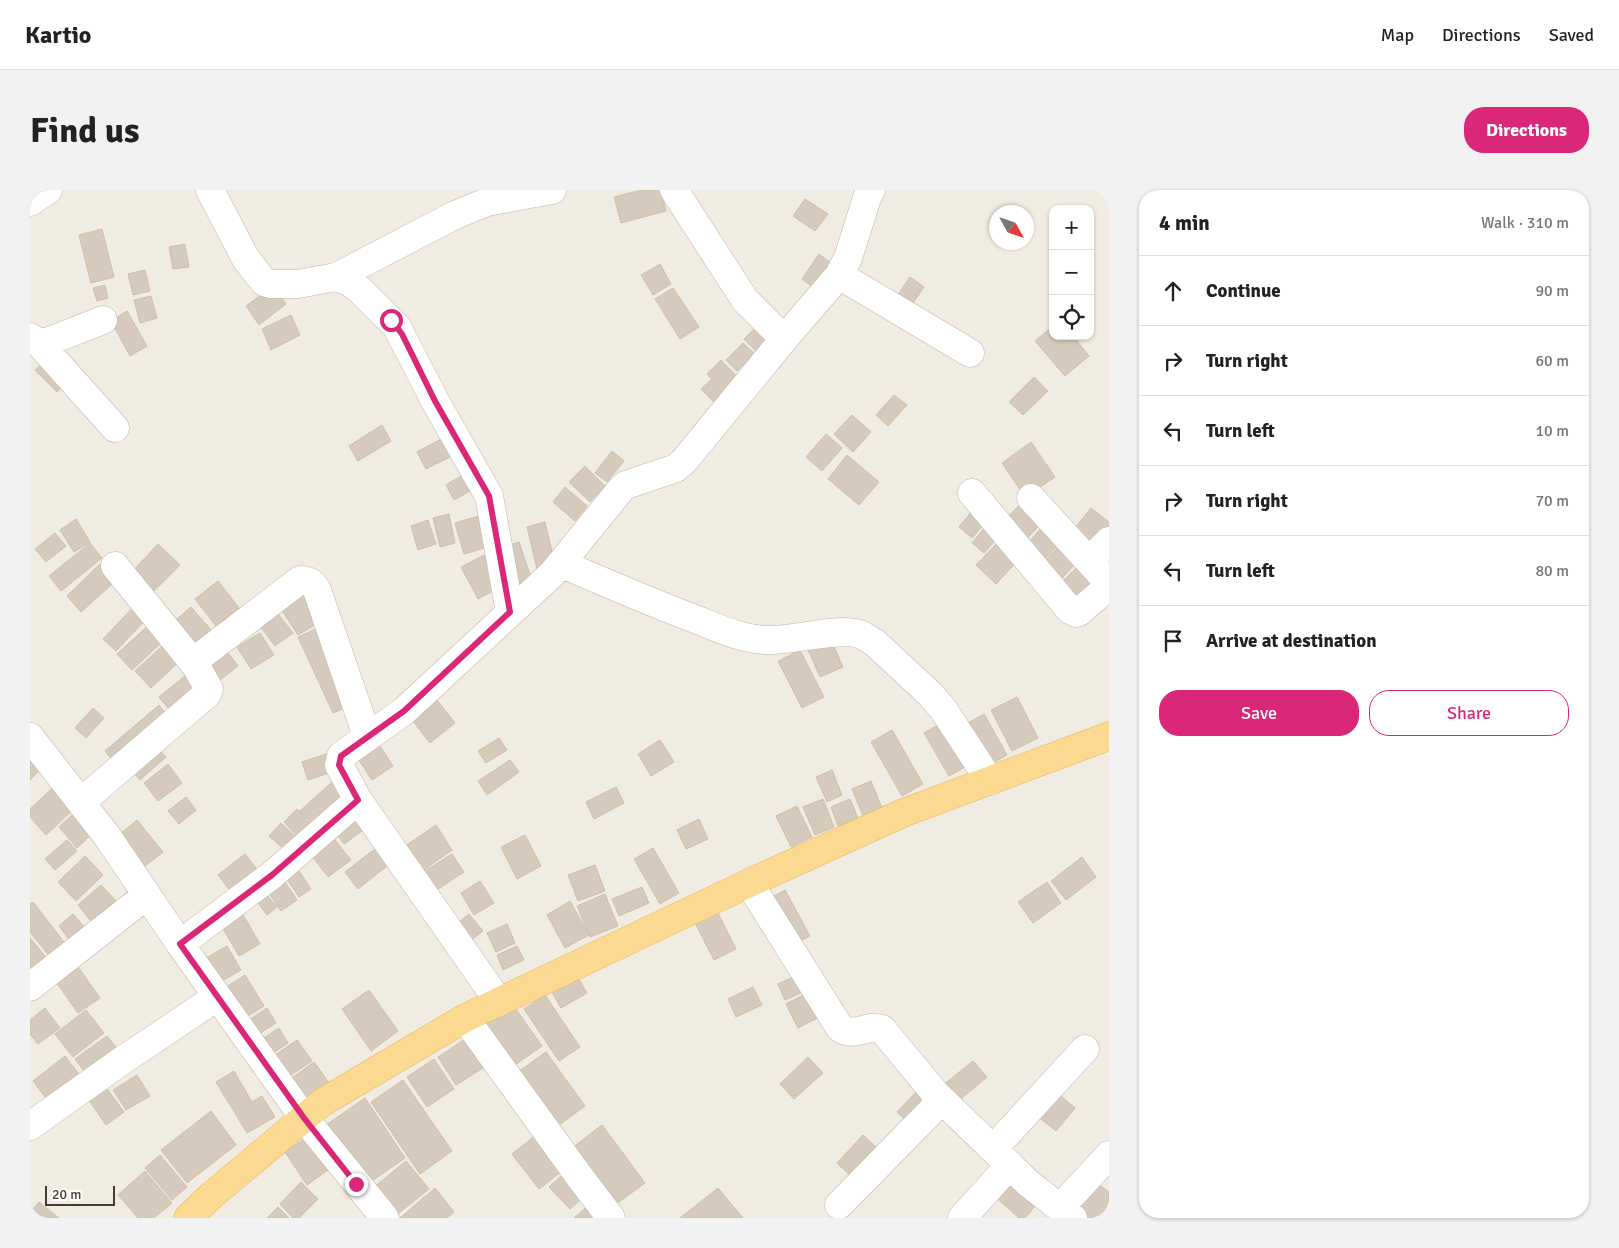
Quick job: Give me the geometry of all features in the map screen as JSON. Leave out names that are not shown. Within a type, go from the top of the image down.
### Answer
[{"type":"main road","points":[[188,1218],[323,1102],[465,1018],[749,883],[903,813],[1109,736]]},
{"type":"street","points":[[30,202],[48,190]]},
{"type":"street","points":[[210,190],[246,259],[259,278],[270,284],[298,284],[336,278],[463,212],[487,202],[552,190]]},
{"type":"street","points":[[674,190],[745,300],[784,339]]},
{"type":"street","points":[[499,1002],[358,800],[339,765],[341,756],[404,711],[562,564],[622,488],[676,468],[684,461],[839,275],[848,258],[871,190]]},
{"type":"street","points":[[839,275],[970,353]]},
{"type":"street","points":[[336,278],[349,282],[358,289],[397,327],[435,401],[483,484],[492,506],[510,612]]},
{"type":"street","points":[[34,340],[47,342],[103,320]]},
{"type":"street","points":[[34,340],[115,428]]},
{"type":"street","points":[[972,493],[1070,610],[1079,612],[1109,584],[1090,560],[1030,498]]},
{"type":"street","points":[[1090,560],[1109,541]]},
{"type":"street","points":[[562,564],[647,601],[745,637],[778,640],[857,633],[875,643],[930,694],[962,736],[990,781]]},
{"type":"street","points":[[81,802],[208,694],[209,689],[196,666],[115,566]]},
{"type":"street","points":[[196,666],[198,658],[291,586],[300,580],[306,580],[314,584],[317,590],[367,736]]},
{"type":"street","points":[[30,737],[107,836],[217,997],[304,1118],[384,1218]]},
{"type":"street","points":[[180,944],[272,875],[358,800]]},
{"type":"street","points":[[749,883],[840,1028],[849,1033],[876,1028],[882,1029],[942,1100],[1028,1183],[1066,1213],[1109,1155]]},
{"type":"street","points":[[30,987],[147,895]]},
{"type":"street","points":[[30,1126],[120,1062],[217,997]]},
{"type":"street","points":[[465,1018],[611,1218]]},
{"type":"street","points":[[962,1218],[1002,1157],[1085,1049]]},
{"type":"street","points":[[839,1205],[942,1100]]},
{"type":"building","points":[[642,190],[661,190],[666,211],[621,223],[614,197]]},
{"type":"building","points":[[805,199],[828,214],[815,231],[793,216]]},
{"type":"building","points":[[102,229],[114,277],[91,283],[79,235]]},
{"type":"building","points":[[185,244],[189,267],[173,269],[169,247]]},
{"type":"building","points":[[819,254],[831,263],[814,288],[802,279]]},
{"type":"building","points":[[660,264],[671,284],[653,295],[641,275]]},
{"type":"building","points":[[145,270],[150,291],[133,295],[128,274]]},
{"type":"building","points":[[910,277],[924,287],[909,309],[895,299]]},
{"type":"building","points":[[105,285],[108,298],[97,301],[93,288]]},
{"type":"building","points":[[273,286],[286,304],[259,325],[246,306]]},
{"type":"building","points":[[673,288],[699,327],[680,339],[655,299]]},
{"type":"building","points":[[151,296],[157,318],[140,323],[134,300]]},
{"type":"building","points":[[127,311],[147,346],[130,356],[111,321]]},
{"type":"building","points":[[291,315],[300,335],[271,350],[262,329]]},
{"type":"building","points":[[761,322],[774,334],[757,352],[744,339]]},
{"type":"building","points":[[1049,329],[1049,340],[1076,340],[1089,356],[1065,376],[1035,341]]},
{"type":"building","points":[[743,343],[755,354],[737,371],[726,360]]},
{"type":"building","points":[[48,358],[69,380],[57,392],[35,370]]},
{"type":"building","points":[[721,360],[742,382],[717,405],[701,389],[712,379],[707,374]]},
{"type":"building","points":[[1034,377],[1048,391],[1023,415],[1009,402]]},
{"type":"building","points":[[894,395],[907,405],[888,426],[876,415]]},
{"type":"building","points":[[852,415],[871,432],[853,452],[834,434]]},
{"type":"building","points":[[382,425],[391,441],[358,461],[349,446]]},
{"type":"building","points":[[826,434],[842,448],[822,471],[806,457]]},
{"type":"building","points":[[445,437],[454,455],[426,469],[417,452]]},
{"type":"building","points":[[1031,442],[1055,477],[1025,497],[1002,463]]},
{"type":"building","points":[[612,451],[624,461],[607,482],[595,473]]},
{"type":"building","points":[[847,455],[879,482],[859,505],[828,479]]},
{"type":"building","points":[[585,466],[605,486],[590,502],[569,482]]},
{"type":"building","points":[[464,474],[473,489],[454,500],[446,485]]},
{"type":"building","points":[[565,487],[587,506],[575,521],[553,502]]},
{"type":"building","points":[[1025,499],[1045,519],[1022,544],[1001,524]]},
{"type":"building","points":[[977,505],[991,516],[972,538],[959,527]]},
{"type":"building","points":[[1091,508],[1109,522],[1109,527],[1091,550],[1070,534]]},
{"type":"building","points":[[449,514],[455,543],[440,547],[433,518]]},
{"type":"building","points":[[482,515],[491,546],[464,554],[455,523]]},
{"type":"building","points":[[76,519],[90,542],[74,552],[60,530]]},
{"type":"building","points":[[428,520],[436,544],[418,550],[411,526]]},
{"type":"building","points":[[991,520],[1003,531],[984,553],[972,543]]},
{"type":"building","points":[[1047,521],[1065,537],[1042,562],[1025,547]]},
{"type":"building","points":[[545,522],[555,564],[537,569],[527,527]]},
{"type":"building","points":[[55,533],[66,546],[46,562],[35,549]]},
{"type":"building","points":[[1005,535],[1024,554],[996,584],[976,565]]},
{"type":"building","points":[[1064,540],[1082,556],[1056,585],[1038,569]]},
{"type":"building","points":[[519,542],[532,581],[513,588],[500,548]]},
{"type":"building","points":[[90,543],[102,558],[61,591],[49,576]]},
{"type":"building","points":[[158,544],[180,565],[150,595],[129,575]]},
{"type":"building","points":[[488,553],[504,585],[478,599],[461,567]]},
{"type":"building","points":[[1085,559],[1099,575],[1071,602],[1057,587]]},
{"type":"building","points":[[104,560],[120,577],[81,612],[67,596]]},
{"type":"building","points":[[218,581],[239,608],[216,626],[195,599]]},
{"type":"building","points":[[301,585],[323,620],[298,635],[276,601]]},
{"type":"building","points":[[139,601],[152,613],[116,651],[103,639]]},
{"type":"building","points":[[270,604],[293,633],[275,646],[253,617]]},
{"type":"building","points":[[191,607],[212,631],[193,648],[171,624]]},
{"type":"building","points":[[149,625],[163,641],[132,670],[117,654]]},
{"type":"building","points":[[320,627],[354,704],[333,713],[298,637]]},
{"type":"building","points":[[260,633],[274,655],[251,669],[237,647]]},
{"type":"building","points":[[829,635],[843,667],[820,677],[806,645]]},
{"type":"building","points":[[169,640],[185,656],[151,688],[135,671]]},
{"type":"building","points":[[222,645],[238,666],[216,683],[200,661]]},
{"type":"building","points":[[800,650],[824,697],[802,708],[778,661]]},
{"type":"building","points":[[190,672],[204,690],[173,714],[159,697]]},
{"type":"building","points":[[430,691],[455,723],[430,743],[405,711]]},
{"type":"building","points":[[1017,697],[1038,738],[1012,751],[991,710]]},
{"type":"building","points":[[159,705],[169,718],[115,763],[105,751]]},
{"type":"building","points":[[93,708],[104,718],[86,738],[75,728]]},
{"type":"building","points":[[984,714],[1007,755],[984,768],[961,727]]},
{"type":"building","points":[[947,720],[972,763],[949,776],[924,733]]},
{"type":"building","points":[[892,730],[923,784],[902,796],[871,742]]},
{"type":"building","points":[[374,737],[393,766],[372,780],[353,751]]},
{"type":"building","points":[[499,738],[507,750],[486,763],[478,751]]},
{"type":"building","points":[[660,740],[674,762],[651,776],[638,754]]},
{"type":"building","points":[[153,743],[166,757],[140,780],[128,766]]},
{"type":"building","points":[[30,746],[47,762],[30,780]]},
{"type":"building","points":[[332,752],[338,770],[308,780],[302,762]]},
{"type":"building","points":[[510,760],[519,772],[487,795],[478,781]]},
{"type":"building","points":[[168,764],[182,783],[158,801],[144,783]]},
{"type":"building","points":[[832,770],[842,795],[827,802],[816,777]]},
{"type":"building","points":[[334,780],[348,795],[315,826],[300,811]]},
{"type":"building","points":[[871,781],[882,808],[863,816],[852,789]]},
{"type":"building","points":[[58,783],[79,804],[46,835],[30,817],[30,809]]},
{"type":"building","points":[[616,787],[624,803],[594,819],[586,802]]},
{"type":"building","points":[[186,797],[196,810],[179,824],[168,811]]},
{"type":"building","points":[[823,799],[834,827],[815,835],[803,807]]},
{"type":"building","points":[[850,799],[858,818],[838,826],[831,807]]},
{"type":"building","points":[[797,806],[812,837],[791,847],[776,816]]},
{"type":"building","points":[[362,807],[373,823],[344,844],[333,828]]},
{"type":"building","points":[[80,808],[98,828],[77,848],[59,827]]},
{"type":"building","points":[[297,809],[312,825],[299,838],[284,822]]},
{"type":"building","points":[[699,819],[708,839],[686,849],[677,830]]},
{"type":"building","points":[[137,820],[163,852],[145,866],[120,834]]},
{"type":"building","points":[[281,823],[298,839],[286,851],[269,836]]},
{"type":"building","points":[[436,825],[452,850],[418,874],[401,849]]},
{"type":"building","points":[[328,831],[351,860],[328,877],[306,848]]},
{"type":"building","points":[[525,835],[541,866],[517,879],[501,847]]},
{"type":"building","points":[[67,840],[77,851],[55,870],[45,859]]},
{"type":"building","points":[[384,842],[397,858],[358,889],[345,872]]},
{"type":"building","points":[[653,848],[679,893],[660,904],[634,859]]},
{"type":"building","points":[[245,854],[259,872],[232,893],[218,875]]},
{"type":"building","points":[[452,854],[464,872],[432,893],[420,874]]},
{"type":"building","points":[[85,856],[103,875],[76,901],[58,882]]},
{"type":"building","points":[[1082,857],[1096,877],[1066,900],[1051,881]]},
{"type":"building","points":[[293,862],[311,889],[299,897],[281,870]]},
{"type":"building","points":[[595,865],[605,891],[578,901],[568,875]]},
{"type":"building","points":[[279,873],[297,900],[281,911],[263,884]]},
{"type":"building","points":[[480,881],[494,903],[474,915],[461,893]]},
{"type":"building","points":[[1047,882],[1061,903],[1033,923],[1018,902]]},
{"type":"building","points":[[101,885],[119,904],[94,925],[78,905]]},
{"type":"building","points":[[642,887],[649,903],[619,916],[612,899]]},
{"type":"building","points":[[261,888],[277,907],[267,915],[252,895]]},
{"type":"building","points":[[785,890],[810,936],[793,945],[768,899]]},
{"type":"building","points":[[605,894],[618,926],[590,937],[577,906]]},
{"type":"building","points":[[570,901],[589,935],[565,948],[547,915]]},
{"type":"building","points":[[33,902],[67,946],[51,958],[30,932],[30,904]]},
{"type":"building","points":[[239,908],[260,944],[239,956],[218,920]]},
{"type":"building","points":[[717,911],[736,949],[714,960],[695,923]]},
{"type":"building","points":[[73,914],[87,930],[71,942],[59,926]]},
{"type":"building","points":[[469,914],[483,931],[469,942],[455,925]]},
{"type":"building","points":[[507,924],[515,943],[496,952],[487,933]]},
{"type":"building","points":[[30,938],[49,961],[30,971]]},
{"type":"building","points":[[227,946],[241,970],[217,984],[203,960]]},
{"type":"building","points":[[517,946],[524,960],[503,970],[497,955]]},
{"type":"building","points":[[71,957],[100,998],[78,1013],[49,972]]},
{"type":"building","points":[[575,972],[587,993],[561,1008],[549,987]]},
{"type":"building","points":[[802,973],[809,989],[785,1000],[778,984]]},
{"type":"building","points":[[245,975],[264,1006],[241,1020],[223,989]]},
{"type":"building","points":[[753,987],[762,1005],[736,1017],[728,999]]},
{"type":"building","points":[[369,990],[398,1031],[371,1051],[342,1009]]},
{"type":"building","points":[[813,990],[825,1014],[798,1028],[786,1004]]},
{"type":"building","points":[[545,995],[580,1047],[559,1061],[524,1009]]},
{"type":"building","points":[[513,1005],[542,1046],[508,1070],[479,1029]]},
{"type":"building","points":[[45,1008],[60,1028],[38,1044],[30,1034],[30,1020]]},
{"type":"building","points":[[267,1008],[276,1023],[253,1038],[243,1024]]},
{"type":"building","points":[[86,1010],[104,1033],[73,1057],[55,1034]]},
{"type":"building","points":[[279,1028],[288,1043],[266,1058],[256,1043]]},
{"type":"building","points":[[107,1036],[118,1050],[86,1074],[75,1059]]},
{"type":"building","points":[[468,1037],[486,1066],[456,1085],[438,1057]]},
{"type":"building","points":[[297,1040],[312,1061],[282,1081],[268,1060]]},
{"type":"building","points":[[546,1052],[585,1106],[555,1128],[515,1074]]},
{"type":"building","points":[[65,1056],[81,1077],[49,1102],[33,1081]]},
{"type":"building","points":[[808,1057],[823,1073],[794,1099],[780,1084]]},
{"type":"building","points":[[434,1059],[454,1089],[427,1107],[407,1077]]},
{"type":"building","points":[[973,1061],[987,1077],[956,1103],[942,1086]]},
{"type":"building","points":[[314,1062],[330,1084],[301,1105],[285,1083]]},
{"type":"building","points":[[234,1071],[252,1102],[262,1096],[275,1117],[247,1133],[216,1082]]},
{"type":"building","points":[[137,1075],[150,1096],[126,1110],[113,1090]]},
{"type":"building","points":[[99,1078],[124,1112],[106,1125],[82,1090]]},
{"type":"building","points":[[403,1080],[452,1151],[420,1174],[371,1102]]},
{"type":"building","points":[[921,1087],[935,1100],[911,1125],[897,1112]]},
{"type":"building","points":[[1050,1087],[1075,1108],[1056,1131],[1031,1111]]},
{"type":"building","points":[[365,1098],[405,1158],[366,1185],[326,1125]]},
{"type":"building","points":[[211,1111],[236,1145],[187,1183],[161,1150]]},
{"type":"building","points":[[602,1125],[645,1183],[615,1205],[572,1148]]},
{"type":"building","points":[[540,1132],[567,1167],[539,1189],[512,1154]]},
{"type":"building","points":[[313,1133],[335,1165],[307,1185],[285,1152]]},
{"type":"building","points":[[863,1135],[881,1152],[855,1180],[837,1163]]},
{"type":"building","points":[[160,1155],[187,1187],[172,1200],[145,1168]]},
{"type":"building","points":[[406,1161],[429,1189],[395,1216],[373,1188]]},
{"type":"building","points":[[569,1169],[589,1192],[570,1209],[549,1187]]},
{"type":"building","points":[[145,1171],[172,1203],[154,1218],[138,1218],[118,1195]]},
{"type":"building","points":[[1007,1176],[1038,1203],[1025,1218],[1019,1218],[992,1194]]},
{"type":"building","points":[[1091,1179],[1109,1192],[1109,1218],[1086,1218],[1070,1206]]},
{"type":"building","points":[[301,1182],[318,1199],[299,1218],[293,1218],[280,1204]]},
{"type":"building","points":[[435,1188],[454,1212],[447,1218],[400,1218]]},
{"type":"building","points":[[718,1188],[743,1218],[680,1218]]},
{"type":"building","points":[[39,1202],[59,1218],[30,1218],[30,1213]]},
{"type":"building","points":[[592,1202],[606,1218],[574,1218]]},
{"type":"building","points":[[278,1207],[289,1218],[267,1218]]},
{"type":"route","points":[[356,1184],[304,1118],[180,944],[272,875],[358,800],[339,765],[341,756],[404,711],[510,612],[489,496],[435,401],[402,334],[391,320]]}]
